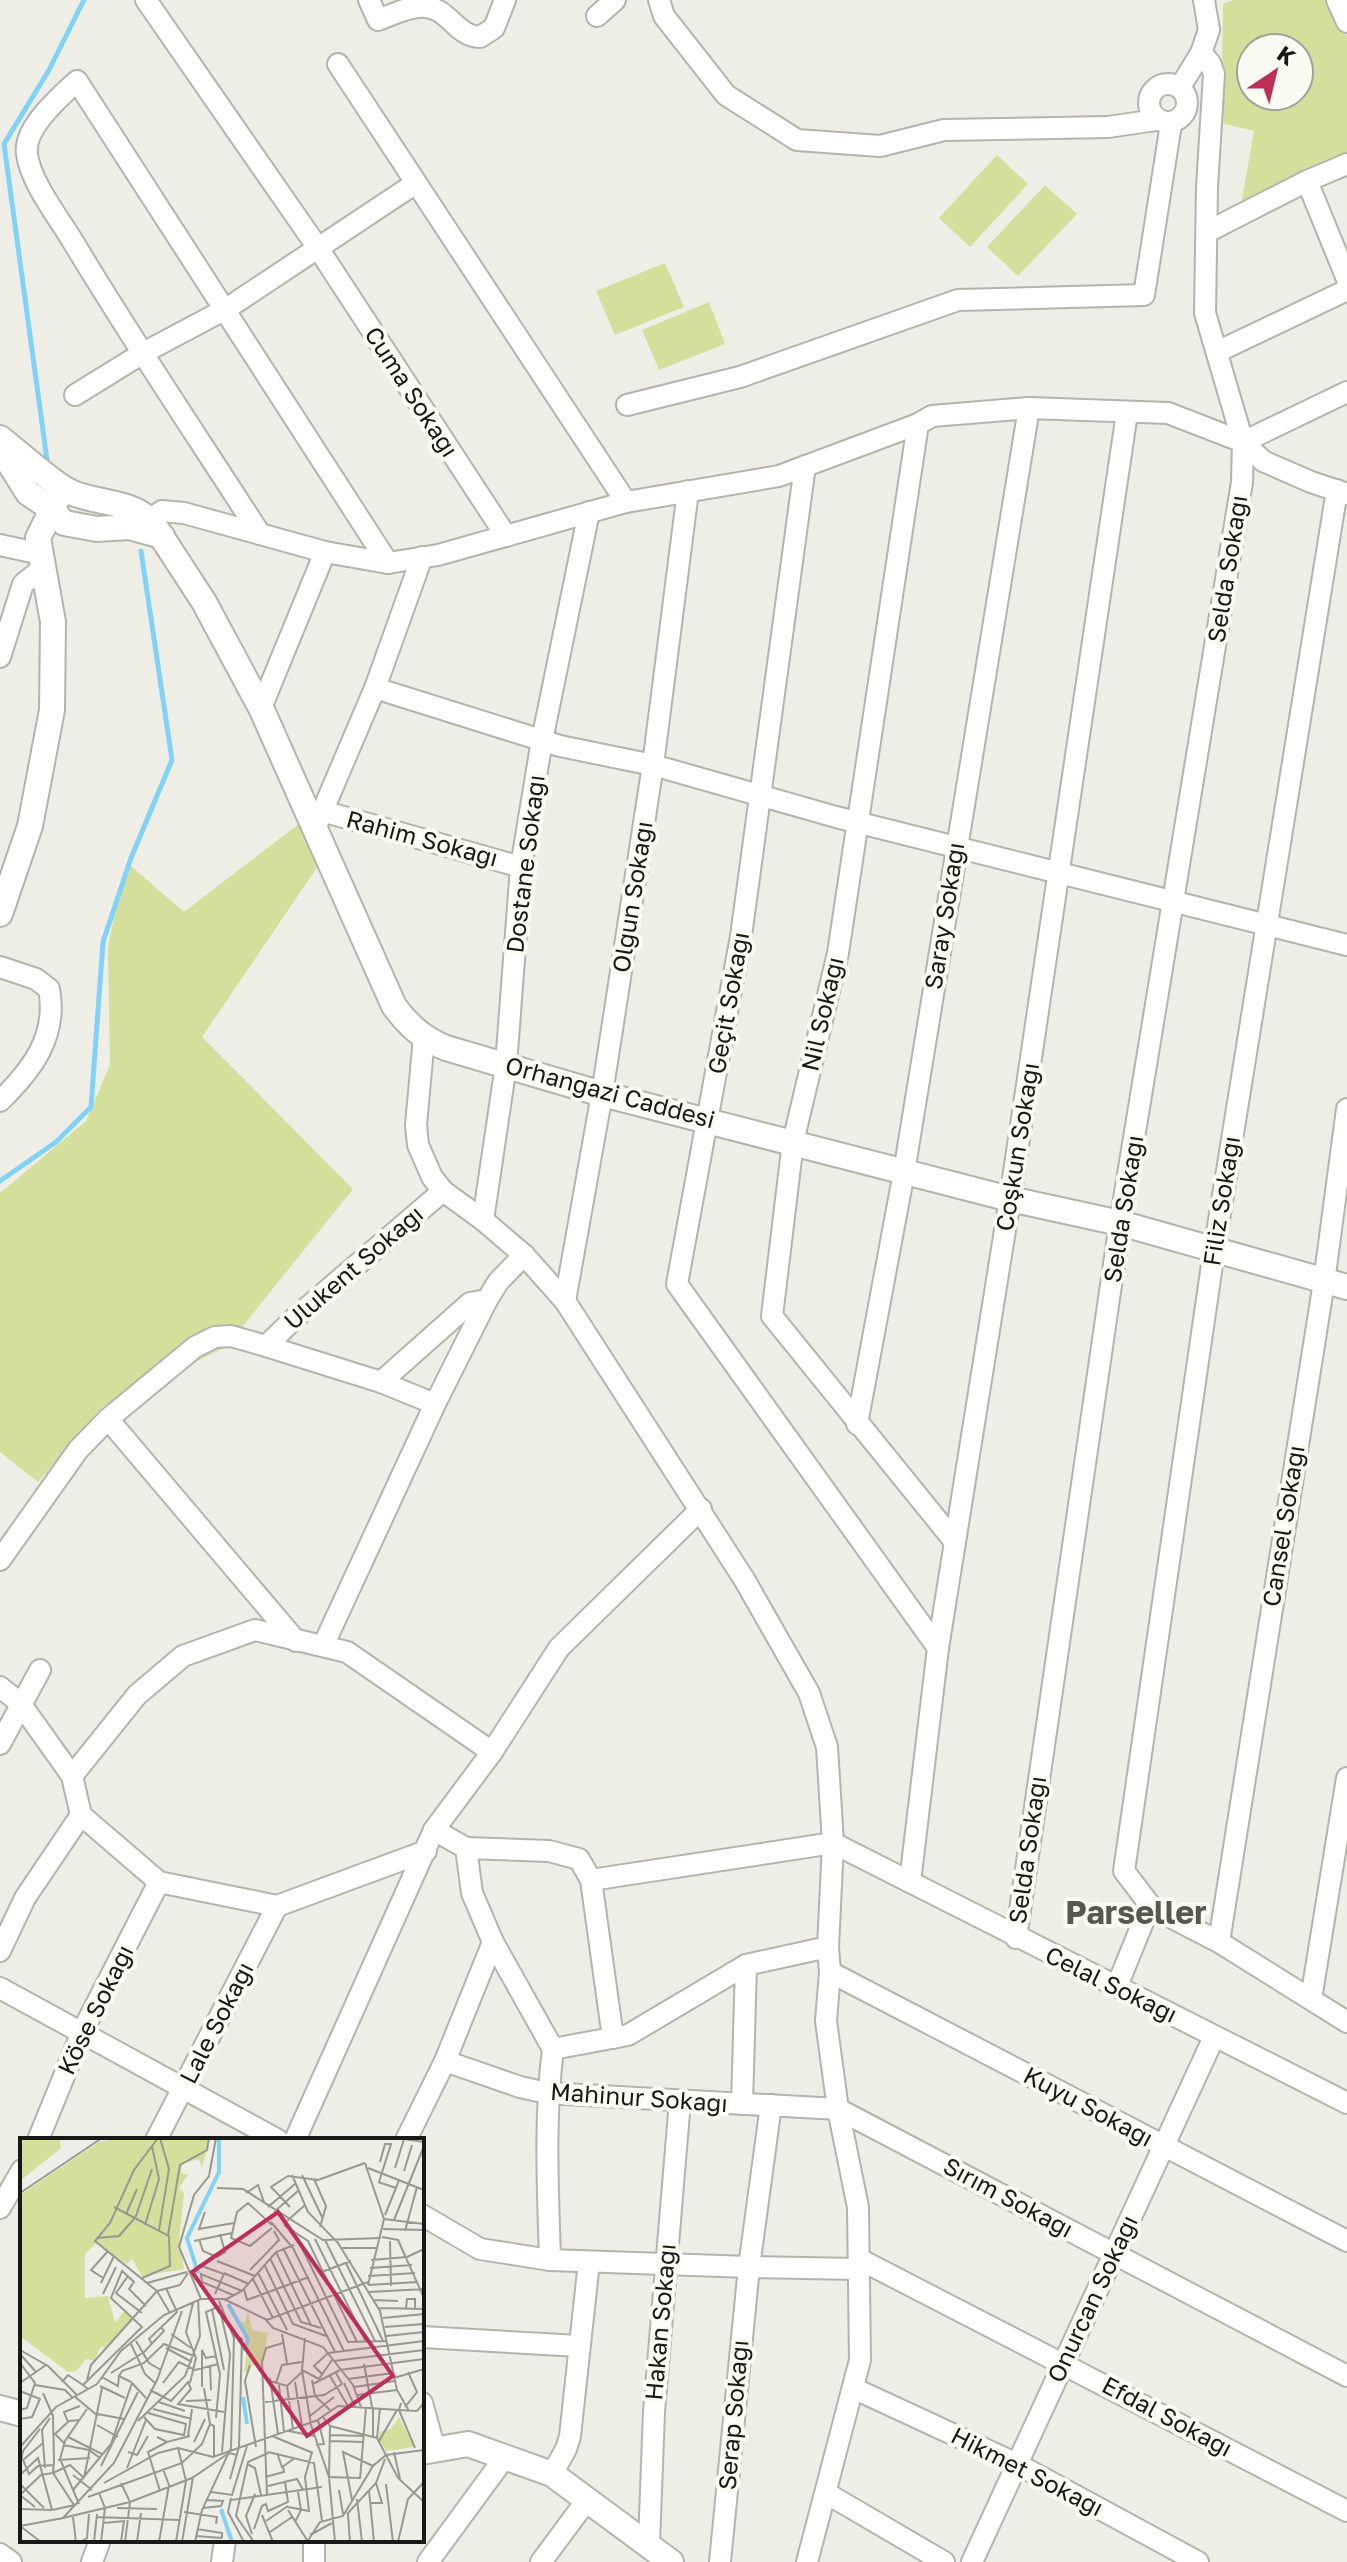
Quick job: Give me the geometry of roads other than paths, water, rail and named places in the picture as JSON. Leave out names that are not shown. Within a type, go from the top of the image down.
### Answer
[{"type":"street","name":"Cuma Sokağı","points":[[146,0],[318,248],[506,536]]},
{"type":"street","points":[[369,0],[378,20],[430,7],[438,10],[463,33],[480,37],[494,28],[505,0]]},
{"type":"street","points":[[597,16],[615,0]]},
{"type":"street","points":[[659,0],[664,16],[726,95],[797,140],[880,146],[944,130],[1108,127],[1164,122],[1185,115],[1188,100],[1180,87],[1165,83],[1151,91],[1148,107],[1164,122]]},
{"type":"street","points":[[1180,87],[1201,53],[1209,30],[1204,0]]},
{"type":"street","points":[[1337,0],[1347,22]]},
{"type":"street","name":"Selda Sokağı","points":[[1016,1938],[1120,1223],[1242,482],[1243,442],[1205,313],[1207,187],[1214,74],[1201,53]]},
{"type":"street","points":[[338,64],[626,502]]},
{"type":"street","points":[[260,534],[35,179],[26,152],[34,128],[47,110],[77,81],[388,563]]},
{"type":"street","points":[[627,405],[740,377],[958,300],[1144,295],[1164,122]]},
{"type":"street","points":[[1207,232],[1347,164]]},
{"type":"street","points":[[1307,181],[1347,279]]},
{"type":"street","points":[[75,395],[143,353],[226,309],[416,183]]},
{"type":"street","points":[[1217,352],[1347,290]]},
{"type":"street","points":[[1243,442],[1347,392]]},
{"type":"street","points":[[149,528],[162,511],[184,513],[325,552],[388,563],[506,536],[626,502],[779,476],[932,416],[1029,408],[1168,413],[1243,442],[1263,461],[1342,492]]},
{"type":"street","name":"Saray Sokağı","points":[[857,1424],[904,1172],[1029,408]]},
{"type":"street","name":"Coşkun Sokağı","points":[[910,1882],[938,1648],[1010,1199],[1127,413]]},
{"type":"street","name":"Nil Sokağı","points":[[918,424],[838,953],[793,1142],[772,1316],[955,1542]]},
{"type":"street","points":[[0,438],[64,509]]},
{"type":"street","points":[[0,448],[28,493],[64,509],[97,529],[149,528]]},
{"type":"street","name":"Geçit Sokağı","points":[[805,466],[741,936],[677,1284],[938,1648]]},
{"type":"street","name":"Olgun Sokağı","points":[[565,1301],[602,1094],[653,765],[688,491]]},
{"type":"street","name":"Filiz Sokağı","points":[[1342,492],[1214,1251],[1124,1871],[1150,1905],[1219,1942],[1347,2022]]},
{"type":"street","points":[[0,914],[30,826],[52,710],[53,622],[38,538],[41,527],[64,509],[99,499],[132,508],[149,528]]},
{"type":"street","points":[[99,499],[111,513],[104,528]]},
{"type":"street","name":"Dostane Sokağı","points":[[483,1220],[506,1065],[521,867],[542,740],[589,512]]},
{"type":"street","name":"Orhangazi Caddesi","points":[[149,528],[204,602],[318,820],[394,1006],[424,1037],[446,1048],[602,1094],[1010,1199],[1120,1223],[1336,1285]]},
{"type":"street","points":[[0,545],[42,560]]},
{"type":"street","points":[[261,708],[325,552]]},
{"type":"street","points":[[318,820],[375,688],[422,557]]},
{"type":"street","points":[[0,657],[23,584],[42,560]]},
{"type":"street","points":[[375,688],[542,740],[653,765],[1058,874],[1347,945]]},
{"type":"street","name":"Rahim Sokağı","points":[[318,820],[521,867]]},
{"type":"street","points":[[0,967],[36,979],[49,989],[52,1006],[48,1033],[37,1059],[0,1101]]},
{"type":"street","points":[[424,1037],[416,1125],[424,1161],[443,1191],[524,1255],[565,1301],[744,1579],[809,1693],[827,1747],[833,1843],[826,2021],[838,2109],[858,2207],[860,2360],[807,2562]]},
{"type":"street","name":"Cansel Sokağı","points":[[1219,1942],[1336,1285],[1347,1109]]},
{"type":"street","name":"Ulukent Sokağı","points":[[266,1346],[443,1191]]},
{"type":"street","points":[[323,1646],[435,1404],[487,1300],[498,1282],[524,1255]]},
{"type":"street","points":[[381,1382],[470,1303],[487,1300]]},
{"type":"street","points":[[0,1560],[78,1450],[108,1419],[195,1347],[215,1337],[231,1336],[266,1346],[381,1382],[435,1404]]},
{"type":"street","points":[[108,1419],[296,1641]]},
{"type":"street","points":[[296,2138],[434,1830],[492,1752],[559,1648],[701,1509]]},
{"type":"street","points":[[72,1776],[137,1695],[183,1656],[255,1630],[347,1652],[492,1752]]},
{"type":"street","points":[[0,1744],[40,1670]]},
{"type":"street","points":[[0,1687],[20,1703],[72,1776],[81,1815],[159,1882],[277,1906],[426,1851]]},
{"type":"street","points":[[1311,1999],[1347,1778]]},
{"type":"street","points":[[0,1951],[25,1898],[81,1815]]},
{"type":"street","points":[[434,1830],[466,1848],[549,1851],[579,1859],[591,1880],[613,2038]]},
{"type":"street","points":[[591,1880],[833,1843]]},
{"type":"street","name":"Celal Sokağı","points":[[833,1843],[1347,2103]]},
{"type":"street","points":[[466,1848],[472,1893],[493,1942],[553,2049],[547,2093],[550,2260]]},
{"type":"street","name":"Köse Sokağı","points":[[39,2138],[82,2032],[159,1882]]},
{"type":"street","points":[[1117,1986],[1150,1905]]},
{"type":"street","name":"Lale Sokağı","points":[[157,2138],[277,1906]]},
{"type":"street","points":[[407,2138],[445,2061],[493,1942]]},
{"type":"street","points":[[553,2049],[628,2035],[746,1965],[828,1947]]},
{"type":"street","points":[[742,2104],[746,1965]]},
{"type":"street","name":"Kuyu Sokağı","points":[[830,1972],[1347,2241]]},
{"type":"street","points":[[0,1988],[274,2138]]},
{"type":"street","name":"Onurcan Sokağı","points":[[972,2562],[1214,2037]]},
{"type":"street","name":"Mahinur Sokağı","points":[[445,2061],[547,2093],[838,2109]]},
{"type":"street","name":"Hakan Sokağı","points":[[649,2543],[654,2412],[680,2101]]},
{"type":"street","name":"Serap Sokağı","points":[[720,2562],[749,2267],[771,2105]]},
{"type":"street","name":"Sırım Sokağı","points":[[838,2109],[1347,2376]]},
{"type":"street","points":[[0,2208],[20,2173]]},
{"type":"street","points":[[424,2216],[480,2249],[550,2260],[667,2266],[859,2264]]},
{"type":"street","points":[[552,2474],[570,2436],[589,2262]]},
{"type":"street","name":"Efdal Sokağı","points":[[859,2264],[1064,2363],[1347,2511]]},
{"type":"street","points":[[424,2337],[579,2346]]},
{"type":"street","name":"Hikmet Sokağı","points":[[853,2388],[1017,2464],[1198,2562]]},
{"type":"street","points":[[424,2417],[429,2451],[468,2444],[552,2474],[671,2562]]},
{"type":"street","points":[[428,2562],[505,2457]]},
{"type":"street","points":[[826,2493],[944,2562]]},
{"type":"street","points":[[541,2562],[587,2500]]},
{"type":"street","points":[[92,2562],[99,2542]]},
{"type":"street","points":[[222,2562],[225,2542]]},
{"type":"street","points":[[0,2554],[11,2562]]},
{"type":"waterway","points":[[47,460],[4,144],[49,70],[84,0]]},
{"type":"waterway","points":[[0,1181],[56,1142],[91,1107],[103,942],[131,858],[172,760],[141,551]]},
{"type":"district","name":"Parseller","points":[[1136,1913]]}]
